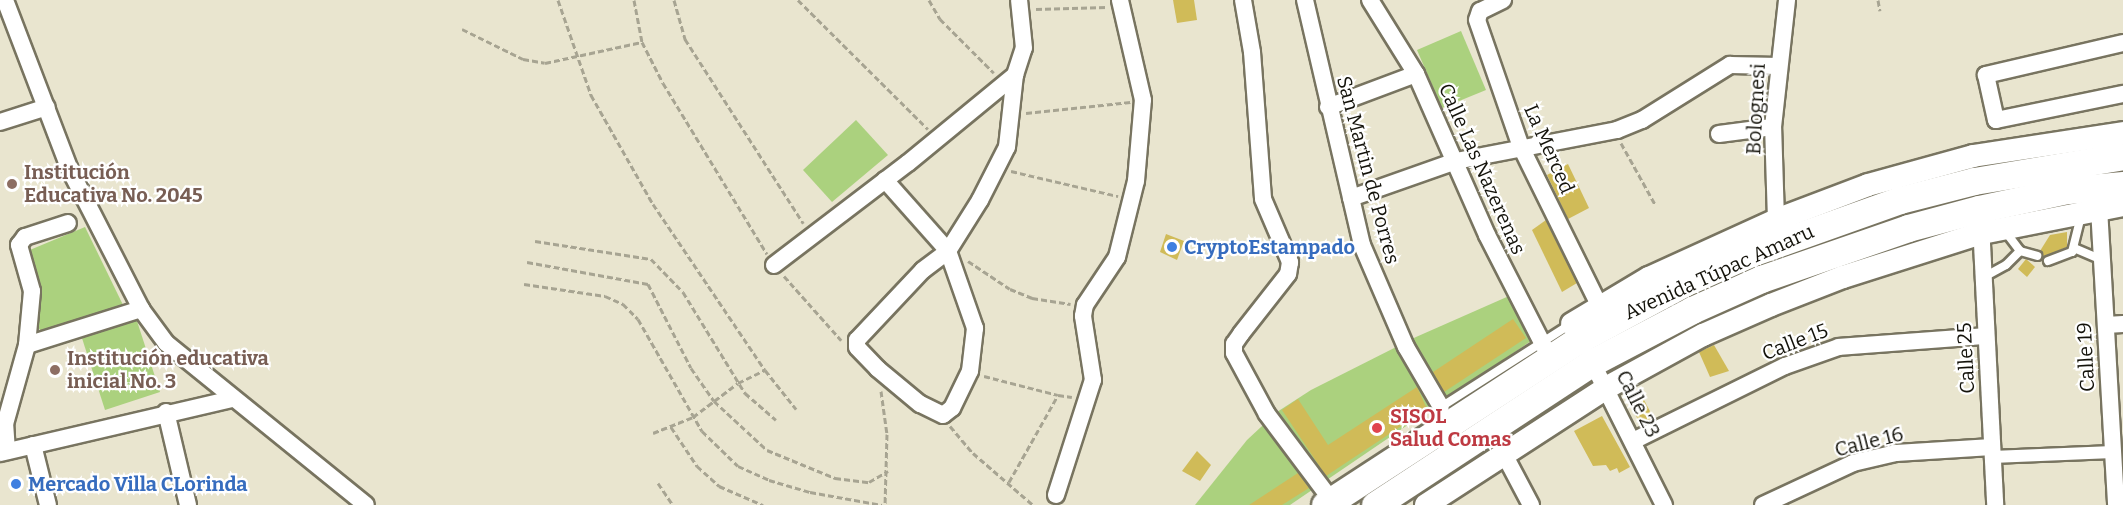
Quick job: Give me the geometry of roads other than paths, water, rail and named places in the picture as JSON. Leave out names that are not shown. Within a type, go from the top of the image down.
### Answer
[{"type":"highway","name":"Avenida Túpac Amaru","points":[[1375,505],[1582,342],[1604,315],[1751,253],[1832,222],[1974,181],[2123,156]]},
{"type":"highway","name":"Avenida Túpac Amaru","points":[[1328,503],[1546,350],[1692,310],[1761,279],[1878,238],[1988,224],[2093,204],[2123,185]]},
{"type":"main road","points":[[1604,315],[1649,278],[1776,220],[1919,170],[2028,146],[2123,133]]},
{"type":"main road","name":"Avenida Túpac Amaru","points":[[1426,505],[1606,388],[1703,335],[1771,305],[1988,224]]},
{"type":"street","points":[[5,0],[69,168],[141,309],[166,343],[362,504]]},
{"type":"street","points":[[1242,0],[1252,52],[1263,199],[1290,262],[1288,274],[1234,344],[1234,353],[1267,414],[1328,503]]},
{"type":"street","name":"San Martin de Porres","points":[[1305,0],[1328,107],[1351,198],[1376,282],[1441,407]]},
{"type":"street","name":"Calle Las Nazerenas","points":[[1370,0],[1416,74],[1487,235],[1546,350]]},
{"type":"street","name":"La Merced","points":[[1503,0],[1480,11],[1477,20],[1521,147],[1604,315]]},
{"type":"street","name":"Bolognesi","points":[[1776,220],[1773,127],[1788,0]]},
{"type":"street","points":[[1056,495],[1093,380],[1083,316],[1085,305],[1118,257],[1132,199],[1143,100],[1120,3]]},
{"type":"street","points":[[885,180],[948,251],[975,328],[970,371],[952,408],[943,415],[920,404],[878,369],[857,347],[860,334],[895,303],[923,270],[948,251],[980,200],[1006,147],[1011,80],[1023,48],[1018,5]]},
{"type":"street","points":[[2123,43],[1986,75],[1996,120],[2123,94]]},
{"type":"street","points":[[1351,198],[1456,161],[1617,130],[1642,120],[1730,65],[1779,66]]},
{"type":"street","points":[[1328,107],[1416,74]]},
{"type":"street","points":[[774,265],[1011,80]]},
{"type":"street","points":[[0,122],[47,107]]},
{"type":"street","points":[[1719,134],[1773,127]]},
{"type":"street","name":"Calle 19","points":[[2093,204],[2102,260],[2116,505]]},
{"type":"street","points":[[68,223],[25,237],[19,245],[32,291],[27,345],[5,424],[4,452],[166,412],[232,399]]},
{"type":"street","name":"Calle 25","points":[[1988,224],[1984,278],[1995,505]]},
{"type":"street","points":[[27,345],[141,309]]},
{"type":"street","points":[[2106,325],[2123,324]]},
{"type":"street","name":"Calle 15","points":[[1633,441],[1785,366],[1839,347],[1986,336]]},
{"type":"street","name":"Calle 23","points":[[1582,342],[1664,505]]},
{"type":"street","points":[[166,412],[188,505]]},
{"type":"street","points":[[33,445],[48,505]]},
{"type":"street","name":"Calle 16","points":[[1763,505],[1853,463],[1896,453],[2113,452]]},
{"type":"street","points":[[1504,454],[1531,505]]},
{"type":"lane","points":[[2048,261],[2065,256],[2074,248],[2093,204]]},
{"type":"lane","points":[[1988,224],[2020,251],[2037,256]]},
{"type":"lane","points":[[2074,248],[2102,260]]},
{"type":"lane","points":[[1984,278],[2006,265],[2020,251]]},
{"type":"lane","points":[[1441,407],[1546,350]]},
{"type":"place","name":"Institución Educativa No. 2045","points":[[12,184]]},
{"type":"place","name":"CryptoEstampado","points":[[1172,247]]},
{"type":"place","name":"Institución educativa inicial No. 3","points":[[55,370]]},
{"type":"place","name":"SISOL Salud Comas","points":[[1377,428]]},
{"type":"place","name":"Mercado Villa CLorinda","points":[[16,484]]}]
